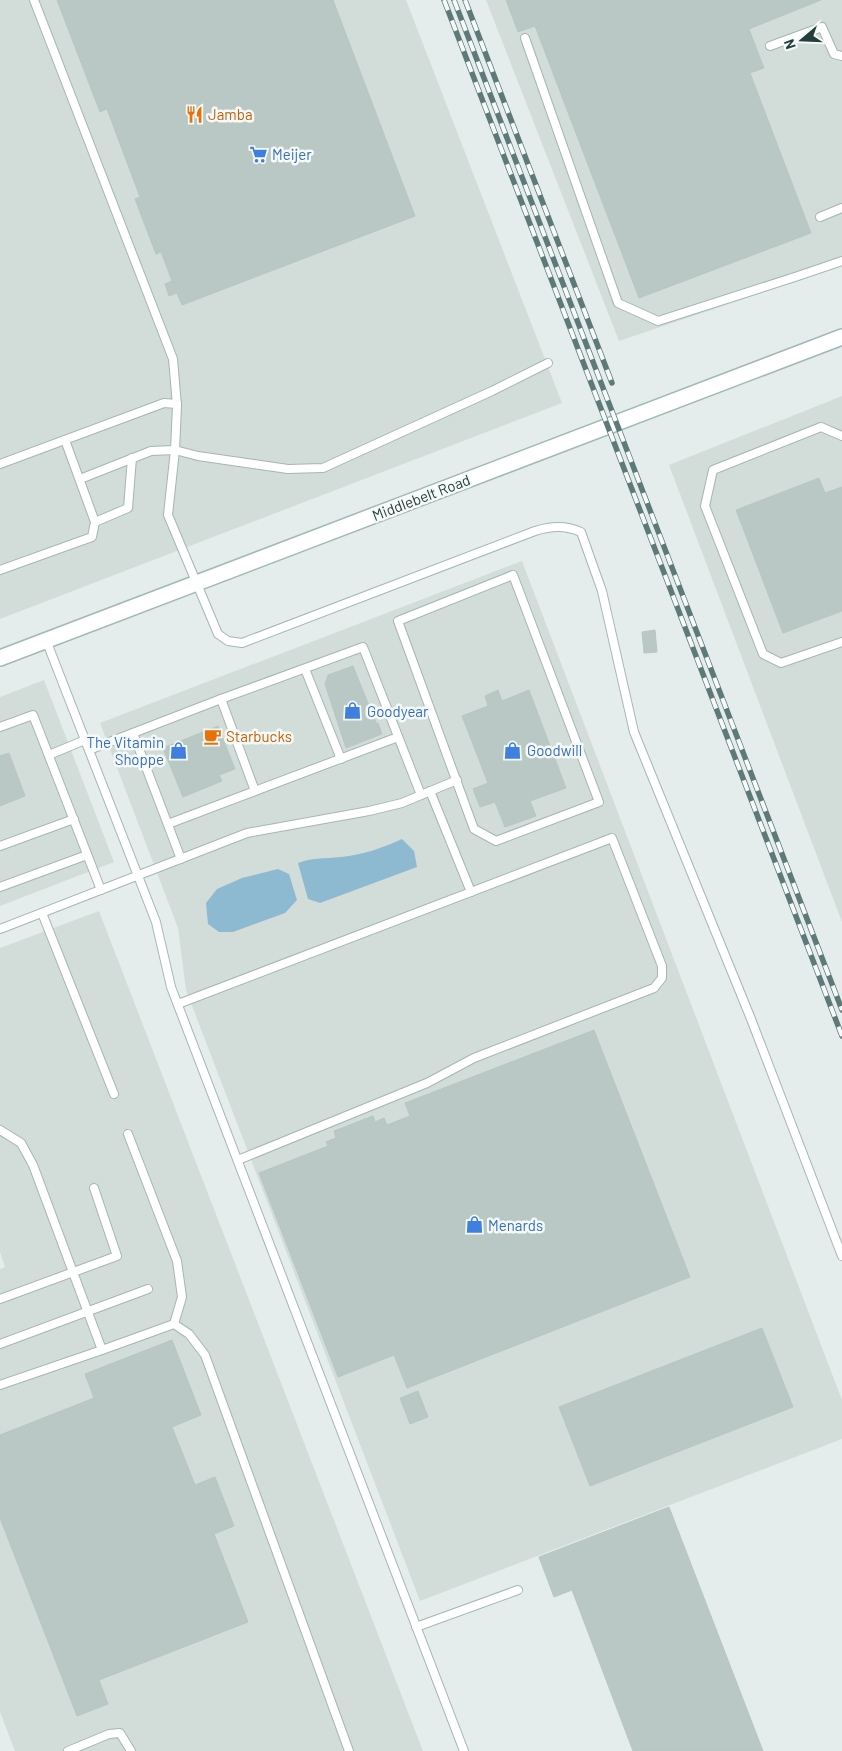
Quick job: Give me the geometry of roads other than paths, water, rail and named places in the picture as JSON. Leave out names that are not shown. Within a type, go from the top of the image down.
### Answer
[{"type":"main road","name":"Middlebelt Road","points":[[0,658],[842,337]]},
{"type":"lane","points":[[34,0],[173,358],[177,404],[175,450],[168,515],[218,634],[228,641],[242,643],[535,531],[548,527],[564,526],[581,532],[602,591],[634,732],[748,1010],[842,1256]]},
{"type":"lane","points":[[770,46],[822,27],[834,54],[842,56]]},
{"type":"lane","points":[[525,38],[618,303],[658,321],[842,261]]},
{"type":"lane","points":[[820,217],[842,208]]},
{"type":"lane","points":[[80,479],[151,451],[175,450],[198,456],[288,469],[323,468],[492,391],[548,363]]},
{"type":"lane","points":[[0,464],[164,402],[177,404]]},
{"type":"lane","points":[[842,436],[821,428],[713,470],[705,506],[763,654],[782,663],[842,642]]},
{"type":"lane","points":[[0,570],[92,537],[95,522],[66,440]]},
{"type":"lane","points":[[95,522],[128,508],[132,458]]},
{"type":"lane","points":[[512,575],[599,802],[496,841],[474,829],[457,780],[398,621],[512,575]]},
{"type":"lane","points":[[46,640],[156,922],[178,1004],[464,1751]]},
{"type":"lane","points":[[89,750],[363,647],[421,795]]},
{"type":"lane","points":[[305,669],[341,759]]},
{"type":"lane","points":[[221,700],[255,791]]},
{"type":"lane","points":[[0,727],[33,714],[101,890]]},
{"type":"lane","points":[[133,733],[181,859]]},
{"type":"lane","points":[[168,824],[398,737]]},
{"type":"lane","points":[[49,755],[86,740]]},
{"type":"lane","points":[[0,929],[247,833],[369,811],[402,802],[457,780]]},
{"type":"lane","points":[[430,791],[471,892]]},
{"type":"lane","points":[[0,846],[74,819]]},
{"type":"lane","points":[[178,1004],[612,838],[662,966],[662,978],[654,988],[474,1058],[427,1083],[238,1160]]},
{"type":"lane","points":[[0,887],[88,855]]},
{"type":"lane","points":[[42,913],[114,1094]]},
{"type":"lane","points":[[0,1130],[21,1143],[32,1166],[102,1350]]},
{"type":"lane","points":[[128,1134],[177,1261],[182,1297],[174,1324]]},
{"type":"lane","points":[[0,1299],[117,1256],[94,1188]]},
{"type":"lane","points":[[0,1344],[148,1289]]},
{"type":"lane","points":[[0,1385],[174,1324]]},
{"type":"lane","points":[[174,1324],[189,1334],[205,1355],[349,1751]]},
{"type":"lane","points":[[416,1627],[518,1590]]},
{"type":"lane","points":[[68,1751],[109,1734],[120,1733],[131,1751]]},
{"type":"water","points":[[402,839],[414,851],[417,867],[320,903],[308,899],[298,863],[315,859],[357,855]]},
{"type":"water","points":[[278,869],[289,874],[297,900],[285,913],[233,932],[219,932],[208,924],[206,903],[217,889],[242,878]]},
{"type":"railway","points":[[444,0],[842,1036]]},
{"type":"railway","points":[[454,0],[842,1010]]},
{"type":"railway","points":[[465,0],[612,383]]},
{"type":"place","name":"Jamba","points":[[194,114]]},
{"type":"place","name":"Meijer","points":[[258,154]]},
{"type":"place","name":"Goodyear","points":[[353,711]]},
{"type":"place","name":"Starbucks","points":[[212,736]]},
{"type":"place","name":"Goodwill","points":[[513,750]]},
{"type":"place","name":"The Vitamin Shoppe","points":[[178,751]]},
{"type":"place","name":"Menards","points":[[474,1225]]}]
